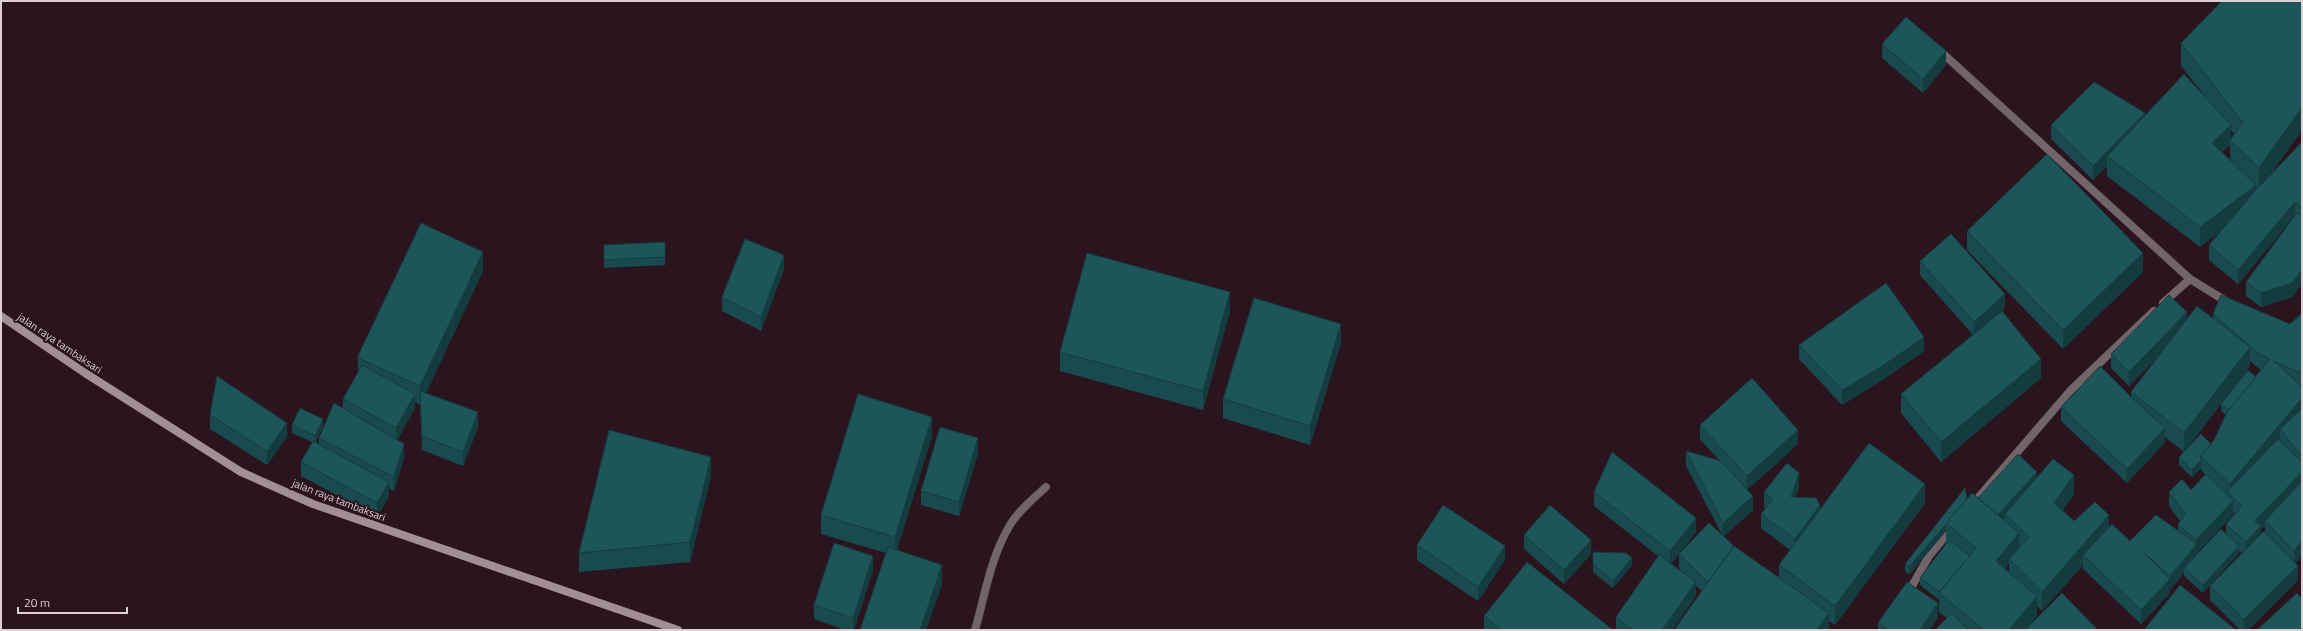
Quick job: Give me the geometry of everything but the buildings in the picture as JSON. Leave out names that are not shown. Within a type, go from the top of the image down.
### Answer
[{"type":"street","points":[[1934,46],[2190,278],[2235,306]]},
{"type":"street","points":[[1902,602],[1915,589],[1929,556],[2070,391],[2190,278]]},
{"type":"street","name":"jalan raya tambaksari","points":[[1,316],[85,373],[241,472],[313,504],[678,630]]},
{"type":"street","points":[[975,630],[998,551],[1010,524],[1024,507],[1046,487]]}]
